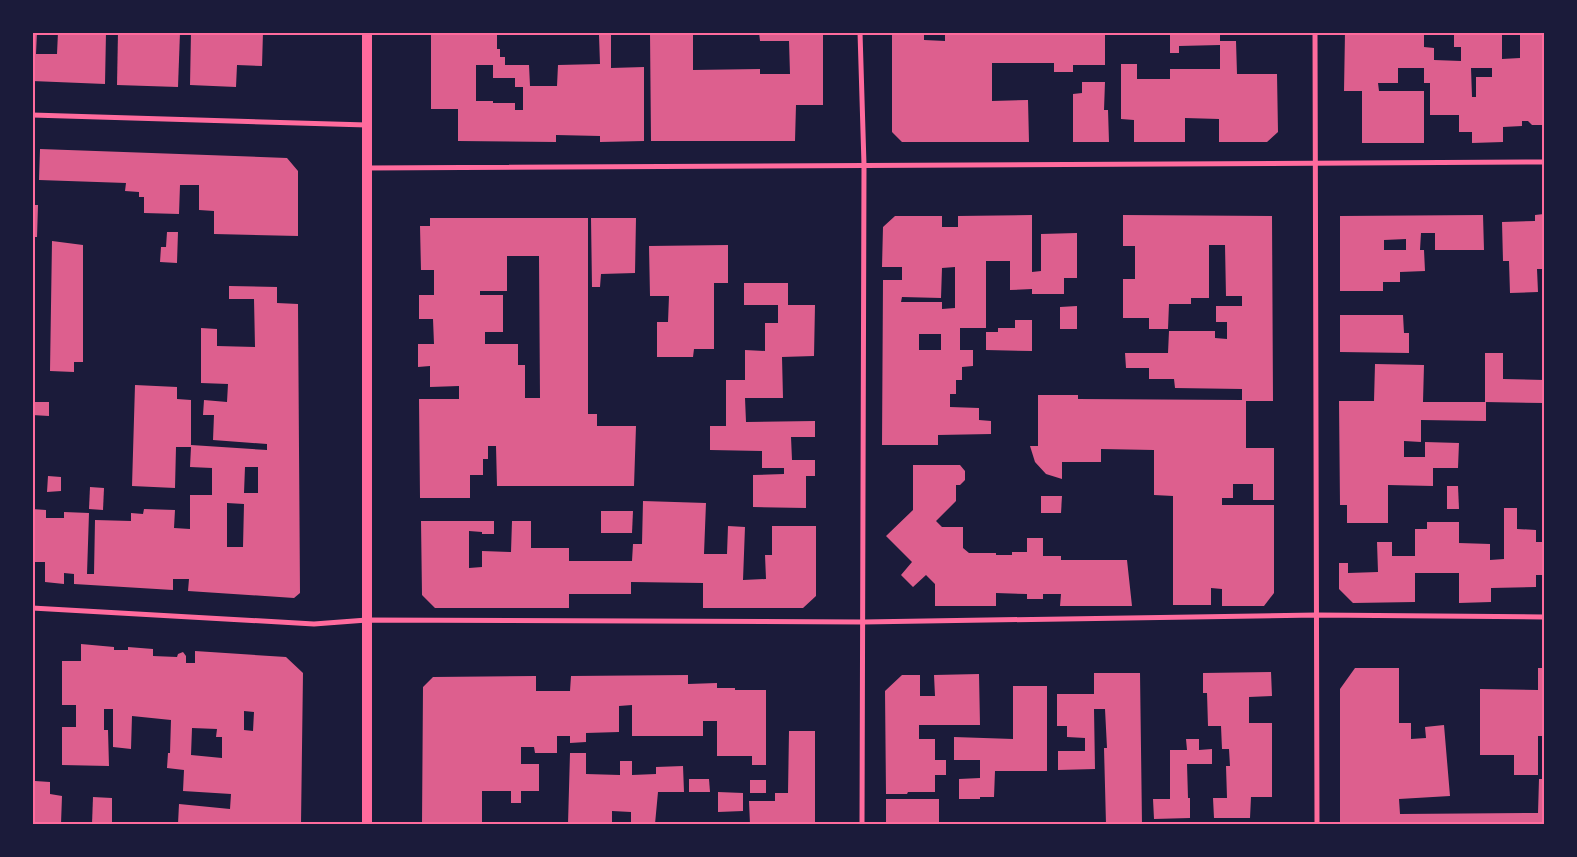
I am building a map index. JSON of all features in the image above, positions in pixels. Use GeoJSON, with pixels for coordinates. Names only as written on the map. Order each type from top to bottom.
{"type":"FeatureCollection","features":[{"type":"Feature","properties":{"kind":"main road"},"geometry":{"type":"LineString","coordinates":[[367,32],[367,824]]}},
{"type":"Feature","properties":{"kind":"street"},"geometry":{"type":"LineString","coordinates":[[860,32],[864,165],[862,824]]}},
{"type":"Feature","properties":{"kind":"street"},"geometry":{"type":"LineString","coordinates":[[1315,32],[1317,824]]}},
{"type":"Feature","properties":{"kind":"street"},"geometry":{"type":"LineString","coordinates":[[32,115],[367,125]]}},
{"type":"Feature","properties":{"kind":"street"},"geometry":{"type":"LineString","coordinates":[[367,168],[1544,162]]}},
{"type":"Feature","properties":{"kind":"street"},"geometry":{"type":"LineString","coordinates":[[32,608],[314,624],[367,620],[863,622],[1317,615],[1544,617]]}},
{"type":"Feature","properties":{"kind":"building"},"geometry":{"type":"Polygon","coordinates":[[[32,32],[37,32],[36,54],[57,54],[58,32],[106,32],[105,84],[32,81],[32,32]]]}},
{"type":"Feature","properties":{"kind":"building"},"geometry":{"type":"Polygon","coordinates":[[[118,32],[180,32],[178,87],[117,85],[118,32]]]}},
{"type":"Feature","properties":{"kind":"building"},"geometry":{"type":"Polygon","coordinates":[[[191,32],[263,32],[262,66],[237,65],[236,87],[190,85],[191,32]]]}},
{"type":"Feature","properties":{"kind":"building"},"geometry":{"type":"Polygon","coordinates":[[[431,32],[497,32],[497,49],[500,49],[500,57],[505,57],[505,65],[529,65],[530,86],[557,86],[558,65],[600,64],[599,35],[611,35],[611,68],[644,67],[644,141],[600,142],[600,136],[556,135],[556,142],[458,141],[458,109],[431,109],[431,32]],[[476,65],[476,101],[515,103],[515,110],[523,110],[523,87],[515,87],[515,78],[493,78],[493,65],[476,65]]]}},
{"type":"Feature","properties":{"kind":"building"},"geometry":{"type":"Polygon","coordinates":[[[650,32],[693,32],[693,70],[760,69],[760,74],[790,74],[789,41],[760,41],[759,32],[823,32],[823,105],[796,105],[795,141],[651,141],[650,32]]]}},
{"type":"Feature","properties":{"kind":"building"},"geometry":{"type":"Polygon","coordinates":[[[892,32],[924,32],[924,40],[945,41],[945,32],[1105,32],[1105,65],[1073,65],[1073,72],[1054,72],[1054,63],[992,63],[992,101],[1028,100],[1029,142],[902,142],[892,132],[892,32]]]}},
{"type":"Feature","properties":{"kind":"building"},"geometry":{"type":"Polygon","coordinates":[[[1170,32],[1220,32],[1220,41],[1236,41],[1237,74],[1277,74],[1278,132],[1267,142],[1219,142],[1219,119],[1185,118],[1185,142],[1134,142],[1134,120],[1121,119],[1121,64],[1137,64],[1137,79],[1170,79],[1170,69],[1220,69],[1220,45],[1179,46],[1179,53],[1170,53],[1170,32]]]}},
{"type":"Feature","properties":{"kind":"building"},"geometry":{"type":"Polygon","coordinates":[[[1345,32],[1424,32],[1424,47],[1434,48],[1434,60],[1461,61],[1461,47],[1454,47],[1454,32],[1502,32],[1502,59],[1520,58],[1520,32],[1544,32],[1544,125],[1532,125],[1528,121],[1522,121],[1522,126],[1503,127],[1503,142],[1472,143],[1472,132],[1459,132],[1459,115],[1430,115],[1430,83],[1424,83],[1424,68],[1398,68],[1398,83],[1378,83],[1379,91],[1424,91],[1424,143],[1362,143],[1362,91],[1344,91],[1345,32]],[[1471,68],[1472,97],[1476,97],[1476,77],[1492,77],[1492,68],[1471,68]]]}},
{"type":"Feature","properties":{"kind":"building"},"geometry":{"type":"Polygon","coordinates":[[[1082,82],[1105,82],[1104,110],[1108,110],[1109,142],[1073,142],[1073,94],[1082,93],[1082,82]]]}},
{"type":"Feature","properties":{"kind":"building"},"geometry":{"type":"Polygon","coordinates":[[[40,149],[287,158],[298,171],[298,236],[214,234],[214,211],[199,210],[199,185],[180,185],[179,214],[144,213],[144,197],[139,197],[139,192],[125,191],[126,183],[39,180],[40,149]]]}},
{"type":"Feature","properties":{"kind":"building"},"geometry":{"type":"Polygon","coordinates":[[[32,205],[38,205],[37,237],[32,237],[32,205]]]}},
{"type":"Feature","properties":{"kind":"building"},"geometry":{"type":"Polygon","coordinates":[[[1544,214],[1544,269],[1537,269],[1538,292],[1510,293],[1509,261],[1503,261],[1502,222],[1535,221],[1535,215],[1544,214]]]}},
{"type":"Feature","properties":{"kind":"building"},"geometry":{"type":"Polygon","coordinates":[[[1032,215],[1032,272],[1041,271],[1041,234],[1077,233],[1077,278],[1064,278],[1064,294],[1032,294],[1032,289],[1010,290],[1010,261],[986,261],[986,328],[960,328],[960,350],[973,350],[973,366],[962,367],[962,380],[956,380],[956,394],[950,394],[950,407],[979,408],[979,420],[991,421],[991,434],[938,435],[938,445],[882,445],[883,280],[902,280],[902,267],[882,267],[883,227],[895,216],[942,216],[942,227],[958,227],[958,216],[1032,215]],[[955,267],[942,268],[941,298],[902,297],[901,302],[942,302],[942,309],[955,308],[955,267]],[[919,334],[919,350],[941,350],[941,334],[919,334]]]}},
{"type":"Feature","properties":{"kind":"building"},"geometry":{"type":"Polygon","coordinates":[[[1123,215],[1272,216],[1273,401],[1246,401],[1246,448],[1274,448],[1274,500],[1253,500],[1253,484],[1233,484],[1233,498],[1222,498],[1222,505],[1274,505],[1274,593],[1264,606],[1222,606],[1222,589],[1211,588],[1211,605],[1173,605],[1173,496],[1154,495],[1154,450],[1101,449],[1101,462],[1062,462],[1062,479],[1046,474],[1035,462],[1030,446],[1038,446],[1038,395],[1078,395],[1078,399],[1242,400],[1242,389],[1175,388],[1174,379],[1149,379],[1149,368],[1126,368],[1125,353],[1168,353],[1169,331],[1215,331],[1215,338],[1227,339],[1227,322],[1216,322],[1216,306],[1242,306],[1242,296],[1226,296],[1225,245],[1209,245],[1209,298],[1191,298],[1191,304],[1169,304],[1168,329],[1149,329],[1149,318],[1123,318],[1123,279],[1135,279],[1135,246],[1123,246],[1123,215]]]}},
{"type":"Feature","properties":{"kind":"building"},"geometry":{"type":"Polygon","coordinates":[[[1483,215],[1484,250],[1435,250],[1435,233],[1421,233],[1420,250],[1424,250],[1425,271],[1400,272],[1400,282],[1383,282],[1383,291],[1340,291],[1340,216],[1483,215]],[[1406,239],[1384,240],[1384,250],[1406,250],[1406,239]]]}},
{"type":"Feature","properties":{"kind":"building"},"geometry":{"type":"Polygon","coordinates":[[[430,218],[588,218],[588,414],[597,414],[597,426],[636,426],[634,486],[497,486],[496,446],[488,446],[488,459],[483,459],[483,475],[470,475],[470,498],[420,498],[419,399],[459,399],[459,386],[430,387],[430,366],[418,367],[418,344],[434,344],[433,319],[419,319],[419,295],[434,295],[434,270],[421,270],[420,226],[430,226],[430,218]],[[507,256],[507,291],[480,291],[480,295],[503,295],[503,332],[485,332],[485,344],[518,344],[518,365],[525,365],[525,398],[540,398],[539,256],[507,256]]]}},
{"type":"Feature","properties":{"kind":"building"},"geometry":{"type":"Polygon","coordinates":[[[591,218],[636,218],[635,273],[601,274],[600,287],[592,287],[591,218]]]}},
{"type":"Feature","properties":{"kind":"building"},"geometry":{"type":"Polygon","coordinates":[[[167,232],[178,232],[177,263],[160,262],[161,247],[166,247],[167,232]]]}},
{"type":"Feature","properties":{"kind":"building"},"geometry":{"type":"Polygon","coordinates":[[[52,241],[83,245],[83,362],[74,362],[74,372],[50,371],[52,241]]]}},
{"type":"Feature","properties":{"kind":"building"},"geometry":{"type":"Polygon","coordinates":[[[728,245],[728,283],[714,283],[714,349],[694,349],[693,357],[657,357],[657,322],[668,322],[669,296],[650,296],[649,246],[728,245]]]}},
{"type":"Feature","properties":{"kind":"building"},"geometry":{"type":"Polygon","coordinates":[[[744,283],[788,283],[788,305],[815,305],[814,356],[782,357],[783,398],[745,398],[746,422],[815,421],[815,437],[791,437],[792,460],[815,460],[815,476],[806,476],[806,508],[753,507],[753,475],[784,474],[784,468],[762,468],[762,451],[710,450],[710,426],[726,426],[726,380],[745,380],[745,350],[765,351],[765,323],[778,323],[778,305],[744,305],[744,283]]]}},
{"type":"Feature","properties":{"kind":"building"},"geometry":{"type":"Polygon","coordinates":[[[229,286],[277,287],[277,303],[298,304],[300,593],[294,598],[188,591],[189,579],[173,579],[173,590],[74,584],[74,574],[64,573],[64,584],[45,582],[45,562],[32,562],[32,509],[46,510],[46,518],[64,518],[64,512],[89,513],[87,574],[94,574],[95,520],[131,521],[131,513],[143,514],[144,509],[175,510],[174,528],[190,529],[190,495],[212,495],[212,468],[190,467],[191,447],[176,447],[175,488],[132,486],[135,385],[177,387],[177,399],[191,400],[191,445],[267,450],[267,444],[213,440],[214,415],[203,415],[204,400],[227,402],[228,384],[201,383],[201,328],[217,329],[217,346],[255,347],[254,299],[229,299],[229,286]],[[245,467],[244,493],[258,493],[258,467],[245,467]],[[227,503],[227,547],[243,547],[244,504],[227,503]]]}},
{"type":"Feature","properties":{"kind":"building"},"geometry":{"type":"Polygon","coordinates":[[[1077,306],[1077,329],[1060,329],[1060,307],[1077,306]]]}},
{"type":"Feature","properties":{"kind":"building"},"geometry":{"type":"Polygon","coordinates":[[[1340,315],[1403,315],[1404,333],[1409,333],[1409,353],[1340,352],[1340,315]]]}},
{"type":"Feature","properties":{"kind":"building"},"geometry":{"type":"Polygon","coordinates":[[[1015,320],[1032,320],[1032,351],[986,350],[986,332],[998,332],[998,328],[1015,328],[1015,320]]]}},
{"type":"Feature","properties":{"kind":"building"},"geometry":{"type":"Polygon","coordinates":[[[1485,353],[1503,353],[1503,379],[1544,380],[1544,403],[1485,402],[1485,353]]]}},
{"type":"Feature","properties":{"kind":"building"},"geometry":{"type":"Polygon","coordinates":[[[1375,364],[1424,365],[1423,402],[1486,402],[1486,421],[1421,420],[1421,442],[1404,441],[1404,457],[1425,457],[1425,442],[1459,443],[1458,468],[1433,468],[1433,486],[1388,485],[1388,523],[1347,523],[1347,505],[1340,505],[1339,401],[1374,401],[1375,364]]]}},
{"type":"Feature","properties":{"kind":"building"},"geometry":{"type":"Polygon","coordinates":[[[32,402],[49,402],[49,416],[32,415],[32,402]]]}},
{"type":"Feature","properties":{"kind":"building"},"geometry":{"type":"Polygon","coordinates":[[[913,465],[960,465],[965,471],[965,480],[960,485],[956,485],[956,501],[936,521],[942,527],[963,527],[963,548],[969,553],[1012,555],[1012,552],[1027,552],[1027,538],[1043,538],[1043,556],[1061,556],[1061,560],[1127,560],[1132,606],[1060,606],[1061,594],[1043,594],[1043,599],[1027,599],[1027,594],[996,593],[996,606],[935,606],[935,584],[926,575],[913,587],[901,575],[912,562],[886,536],[913,510],[913,465]]]}},
{"type":"Feature","properties":{"kind":"building"},"geometry":{"type":"Polygon","coordinates":[[[48,476],[61,477],[61,491],[47,492],[48,476]]]}},
{"type":"Feature","properties":{"kind":"building"},"geometry":{"type":"Polygon","coordinates":[[[1447,486],[1458,486],[1459,509],[1447,509],[1447,486]]]}},
{"type":"Feature","properties":{"kind":"building"},"geometry":{"type":"Polygon","coordinates":[[[90,487],[104,488],[103,510],[89,509],[90,487]]]}},
{"type":"Feature","properties":{"kind":"building"},"geometry":{"type":"Polygon","coordinates":[[[1041,496],[1062,496],[1061,513],[1041,513],[1041,496]]]}},
{"type":"Feature","properties":{"kind":"building"},"geometry":{"type":"Polygon","coordinates":[[[643,501],[706,503],[704,554],[727,554],[728,526],[745,527],[743,580],[766,579],[765,555],[772,555],[772,526],[816,526],[816,596],[803,608],[703,608],[703,583],[631,582],[631,594],[569,594],[569,608],[435,608],[422,595],[421,521],[494,521],[494,534],[469,531],[469,568],[482,567],[482,551],[511,552],[512,521],[531,521],[531,548],[569,548],[569,561],[632,561],[633,544],[642,544],[643,501]]]}},
{"type":"Feature","properties":{"kind":"building"},"geometry":{"type":"Polygon","coordinates":[[[1504,508],[1517,508],[1517,529],[1536,530],[1536,542],[1544,542],[1544,575],[1536,575],[1536,587],[1491,588],[1491,602],[1459,603],[1459,573],[1415,573],[1415,602],[1353,603],[1339,589],[1339,563],[1348,563],[1348,573],[1378,572],[1377,542],[1392,542],[1392,556],[1415,556],[1415,529],[1427,529],[1427,522],[1459,522],[1459,543],[1490,544],[1490,560],[1504,559],[1504,508]]]}},
{"type":"Feature","properties":{"kind":"building"},"geometry":{"type":"Polygon","coordinates":[[[601,511],[633,511],[632,533],[601,533],[601,511]]]}},
{"type":"Feature","properties":{"kind":"building"},"geometry":{"type":"Polygon","coordinates":[[[81,644],[114,647],[114,650],[128,650],[128,647],[153,649],[153,656],[177,657],[178,654],[183,652],[186,656],[186,663],[195,663],[195,651],[286,657],[303,673],[301,824],[178,824],[179,804],[230,809],[231,794],[183,791],[184,770],[167,768],[168,753],[170,753],[171,720],[132,716],[131,749],[113,747],[113,709],[104,709],[104,730],[108,730],[109,766],[62,765],[62,727],[76,727],[76,705],[62,705],[62,661],[81,661],[81,644]],[[244,711],[244,730],[253,731],[254,712],[244,711]],[[192,728],[191,755],[222,758],[222,737],[216,737],[217,729],[192,728]]]}},
{"type":"Feature","properties":{"kind":"building"},"geometry":{"type":"Polygon","coordinates":[[[1355,668],[1399,668],[1399,723],[1411,723],[1411,739],[1426,738],[1425,727],[1444,725],[1450,796],[1399,799],[1400,814],[1538,813],[1539,779],[1544,779],[1544,824],[1340,824],[1340,689],[1355,668]]]}},
{"type":"Feature","properties":{"kind":"building"},"geometry":{"type":"Polygon","coordinates":[[[1538,668],[1544,668],[1544,736],[1538,736],[1538,775],[1514,775],[1514,755],[1480,755],[1480,689],[1538,690],[1538,668]]]}},
{"type":"Feature","properties":{"kind":"building"},"geometry":{"type":"Polygon","coordinates":[[[1271,672],[1272,696],[1249,697],[1249,723],[1272,723],[1272,797],[1251,797],[1250,818],[1214,818],[1213,798],[1227,798],[1226,766],[1230,766],[1229,749],[1222,749],[1221,726],[1208,726],[1207,693],[1203,693],[1203,673],[1271,672]]]}},
{"type":"Feature","properties":{"kind":"building"},"geometry":{"type":"Polygon","coordinates":[[[1094,673],[1140,673],[1142,824],[1106,824],[1104,748],[1107,748],[1105,709],[1094,709],[1095,769],[1058,770],[1058,751],[1085,751],[1085,738],[1067,737],[1067,726],[1057,726],[1057,694],[1094,694],[1094,673]]]}},
{"type":"Feature","properties":{"kind":"building"},"geometry":{"type":"Polygon","coordinates":[[[979,674],[980,725],[919,725],[919,739],[935,739],[935,760],[946,760],[946,775],[935,775],[935,792],[886,794],[885,691],[902,675],[920,675],[920,696],[935,696],[934,675],[979,674]]]}},
{"type":"Feature","properties":{"kind":"building"},"geometry":{"type":"Polygon","coordinates":[[[688,675],[688,684],[717,683],[717,688],[766,690],[766,765],[752,765],[752,756],[717,756],[717,721],[703,721],[703,736],[632,736],[632,705],[619,706],[619,732],[586,733],[586,742],[570,743],[570,736],[557,736],[557,753],[535,753],[534,747],[521,747],[521,764],[539,764],[539,791],[521,791],[521,803],[511,803],[511,791],[482,791],[482,824],[422,824],[423,687],[433,677],[536,676],[536,691],[570,691],[571,676],[688,675]]]}},
{"type":"Feature","properties":{"kind":"building"},"geometry":{"type":"Polygon","coordinates":[[[1013,686],[1047,686],[1047,771],[995,771],[994,797],[959,799],[959,779],[980,778],[980,760],[954,760],[954,737],[1013,739],[1013,686]]]}},
{"type":"Feature","properties":{"kind":"building"},"geometry":{"type":"Polygon","coordinates":[[[789,731],[815,731],[815,824],[750,824],[749,801],[775,801],[775,793],[788,793],[789,731]]]}},
{"type":"Feature","properties":{"kind":"building"},"geometry":{"type":"Polygon","coordinates":[[[1186,739],[1199,739],[1199,750],[1212,749],[1212,764],[1187,764],[1190,818],[1154,819],[1153,799],[1170,799],[1170,750],[1187,750],[1186,739]]]}},
{"type":"Feature","properties":{"kind":"building"},"geometry":{"type":"Polygon","coordinates":[[[570,753],[586,753],[586,774],[620,775],[620,761],[632,761],[632,775],[656,774],[656,767],[683,766],[684,792],[658,792],[655,824],[631,824],[631,812],[612,811],[612,824],[568,824],[570,753]]]}},
{"type":"Feature","properties":{"kind":"building"},"geometry":{"type":"Polygon","coordinates":[[[689,779],[709,779],[710,792],[689,792],[689,779]]]}},
{"type":"Feature","properties":{"kind":"building"},"geometry":{"type":"Polygon","coordinates":[[[750,780],[766,780],[766,793],[750,793],[750,780]]]}},
{"type":"Feature","properties":{"kind":"building"},"geometry":{"type":"Polygon","coordinates":[[[35,781],[50,782],[50,794],[62,796],[61,824],[32,824],[32,800],[34,800],[35,781]]]}},
{"type":"Feature","properties":{"kind":"building"},"geometry":{"type":"Polygon","coordinates":[[[718,792],[743,793],[743,811],[718,812],[718,792]]]}},
{"type":"Feature","properties":{"kind":"building"},"geometry":{"type":"Polygon","coordinates":[[[93,797],[112,798],[112,824],[92,824],[93,797]]]}},
{"type":"Feature","properties":{"kind":"building"},"geometry":{"type":"Polygon","coordinates":[[[886,799],[939,799],[939,824],[886,824],[886,799]]]}}]}
